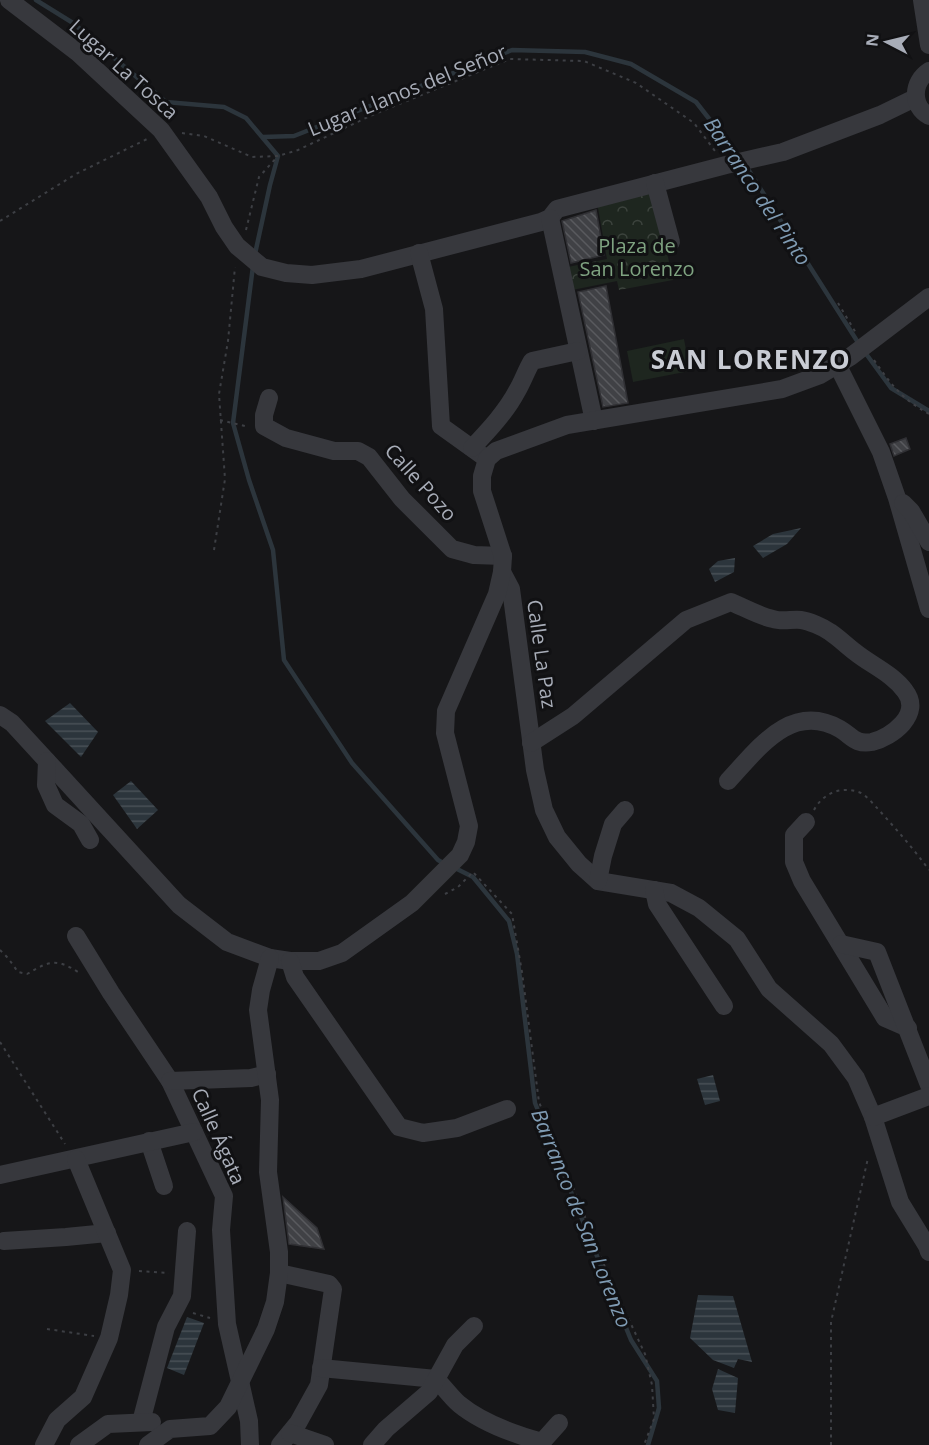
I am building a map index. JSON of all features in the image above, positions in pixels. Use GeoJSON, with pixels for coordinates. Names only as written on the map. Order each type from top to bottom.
{"type":"FeatureCollection","features":[{"type":"Feature","properties":{"kind":"street","name":"Lugar La Tosca"},"geometry":{"type":"LineString","coordinates":[[9,0],[77,52],[161,130],[209,197],[224,227],[237,246],[262,267],[286,273],[312,274],[362,269],[419,254]]}},
{"type":"Feature","properties":{"kind":"street"},"geometry":{"type":"LineString","coordinates":[[921,0],[929,45]]}},
{"type":"Feature","properties":{"kind":"street"},"geometry":{"type":"LineString","coordinates":[[929,71],[918,82],[915,98],[919,107],[929,116]]}},
{"type":"Feature","properties":{"kind":"street"},"geometry":{"type":"LineString","coordinates":[[915,98],[880,115],[783,152],[557,209],[550,218],[541,222],[419,254],[434,309],[441,426],[486,459],[496,451],[567,425],[782,389],[820,375],[929,297]]}},
{"type":"Feature","properties":{"kind":"street"},"geometry":{"type":"LineString","coordinates":[[655,183],[671,242]]}},
{"type":"Feature","properties":{"kind":"street"},"geometry":{"type":"LineString","coordinates":[[550,218],[594,421]]}},
{"type":"Feature","properties":{"kind":"street"},"geometry":{"type":"LineString","coordinates":[[472,448],[517,392],[532,361],[578,351]]}},
{"type":"Feature","properties":{"kind":"street"},"geometry":{"type":"LineString","coordinates":[[837,364],[881,452],[897,498],[929,609]]}},
{"type":"Feature","properties":{"kind":"street"},"geometry":{"type":"LineString","coordinates":[[264,426],[264,415],[269,398]]}},
{"type":"Feature","properties":{"kind":"street","name":"Calle Pozo"},"geometry":{"type":"LineString","coordinates":[[264,426],[286,438],[334,451],[358,451],[369,457],[402,499],[452,549],[502,564]]}},
{"type":"Feature","properties":{"kind":"street","name":"Calle La Paz"},"geometry":{"type":"LineString","coordinates":[[486,459],[482,476],[482,491],[511,589],[535,770],[544,810],[556,837],[579,864],[598,880]]}},
{"type":"Feature","properties":{"kind":"street"},"geometry":{"type":"LineString","coordinates":[[897,498],[911,512],[929,542]]}},
{"type":"Feature","properties":{"kind":"street"},"geometry":{"type":"LineString","coordinates":[[0,715],[12,723],[47,760],[179,905],[227,942],[270,958],[319,961],[342,953],[412,903],[460,855],[466,842],[469,826],[445,733],[446,711],[497,594],[502,564]]}},
{"type":"Feature","properties":{"kind":"street"},"geometry":{"type":"LineString","coordinates":[[531,743],[573,716],[686,620],[731,602],[775,620],[804,620],[830,632],[856,654],[884,671],[907,692],[910,707],[905,723],[882,740],[867,743],[854,740],[842,730],[824,721],[803,721],[783,727],[774,734],[728,780]]}},
{"type":"Feature","properties":{"kind":"street"},"geometry":{"type":"LineString","coordinates":[[47,760],[46,785],[55,805],[81,824],[90,840]]}},
{"type":"Feature","properties":{"kind":"street"},"geometry":{"type":"LineString","coordinates":[[625,810],[613,824],[598,880],[671,893],[699,908],[737,939],[769,989],[831,1044],[856,1078],[873,1117],[900,1202],[929,1252]]}},
{"type":"Feature","properties":{"kind":"street"},"geometry":{"type":"LineString","coordinates":[[806,822],[794,835],[794,862],[802,880],[885,1018],[908,1028]]}},
{"type":"Feature","properties":{"kind":"street"},"geometry":{"type":"LineString","coordinates":[[654,890],[657,904],[724,1006]]}},
{"type":"Feature","properties":{"kind":"street","name":"Calle Ágata"},"geometry":{"type":"LineString","coordinates":[[76,936],[170,1081],[224,1196],[221,1230],[227,1323],[249,1421],[250,1445]]}},
{"type":"Feature","properties":{"kind":"street"},"geometry":{"type":"LineString","coordinates":[[841,944],[876,952],[929,1085]]}},
{"type":"Feature","properties":{"kind":"street"},"geometry":{"type":"LineString","coordinates":[[79,1445],[108,1424],[150,1421],[170,1429],[210,1426],[228,1407],[266,1329],[275,1302],[279,1273],[279,1252],[268,1172],[270,1100],[258,1010],[270,958]]}},
{"type":"Feature","properties":{"kind":"street"},"geometry":{"type":"LineString","coordinates":[[290,961],[295,977],[399,1127],[423,1133],[457,1128],[507,1109]]}},
{"type":"Feature","properties":{"kind":"street"},"geometry":{"type":"LineString","coordinates":[[170,1081],[251,1078],[267,1074]]}},
{"type":"Feature","properties":{"kind":"street"},"geometry":{"type":"LineString","coordinates":[[873,1117],[929,1096]]}},
{"type":"Feature","properties":{"kind":"street"},"geometry":{"type":"LineString","coordinates":[[0,1175],[194,1132]]}},
{"type":"Feature","properties":{"kind":"street"},"geometry":{"type":"LineString","coordinates":[[149,1141],[164,1186]]}},
{"type":"Feature","properties":{"kind":"street"},"geometry":{"type":"LineString","coordinates":[[44,1445],[57,1420],[83,1397],[109,1338],[120,1295],[122,1270],[76,1159]]}},
{"type":"Feature","properties":{"kind":"street"},"geometry":{"type":"LineString","coordinates":[[141,1422],[166,1327],[182,1296],[187,1231]]}},
{"type":"Feature","properties":{"kind":"street"},"geometry":{"type":"LineString","coordinates":[[4,1241],[66,1238],[107,1233]]}},
{"type":"Feature","properties":{"kind":"street"},"geometry":{"type":"LineString","coordinates":[[279,1273],[329,1284],[333,1289],[319,1385],[310,1404],[285,1439],[325,1445]]}},
{"type":"Feature","properties":{"kind":"street"},"geometry":{"type":"LineString","coordinates":[[372,1445],[386,1429],[429,1392],[455,1345],[474,1326]]}},
{"type":"Feature","properties":{"kind":"street"},"geometry":{"type":"LineString","coordinates":[[321,1368],[436,1379],[459,1404],[492,1424],[542,1442],[559,1423]]}},
{"type":"Feature","properties":{"kind":"street"},"geometry":{"type":"LineString","coordinates":[[148,1445],[170,1429]]}},
{"type":"Feature","properties":{"kind":"path","name":"Lugar Llanos del Señor"},"geometry":{"type":"LineString","coordinates":[[278,156],[298,150],[370,116],[510,59],[584,61],[636,83],[694,123],[726,165]]}},
{"type":"Feature","properties":{"kind":"path"},"geometry":{"type":"LineString","coordinates":[[0,221],[76,174],[140,144],[161,130],[204,136],[252,158],[278,156]]}},
{"type":"Feature","properties":{"kind":"path"},"geometry":{"type":"LineString","coordinates":[[214,550],[225,479],[219,420],[219,394],[228,341],[237,246],[246,231],[259,177],[278,156]]}},
{"type":"Feature","properties":{"kind":"path"},"geometry":{"type":"LineString","coordinates":[[838,303],[861,340]]}},
{"type":"Feature","properties":{"kind":"path"},"geometry":{"type":"LineString","coordinates":[[873,358],[892,386],[908,402],[929,414]]}},
{"type":"Feature","properties":{"kind":"path"},"geometry":{"type":"LineString","coordinates":[[219,420],[248,427],[264,426]]}},
{"type":"Feature","properties":{"kind":"path"},"geometry":{"type":"LineString","coordinates":[[806,822],[819,801],[831,792],[849,789],[863,794],[904,837],[929,870]]}},
{"type":"Feature","properties":{"kind":"path"},"geometry":{"type":"LineString","coordinates":[[473,872],[512,914],[539,1102],[609,1277],[645,1354],[652,1385],[654,1419],[644,1445]]}},
{"type":"Feature","properties":{"kind":"path"},"geometry":{"type":"LineString","coordinates":[[0,950],[18,972],[27,974],[46,962],[63,963],[82,975]]}},
{"type":"Feature","properties":{"kind":"path"},"geometry":{"type":"LineString","coordinates":[[0,1042],[76,1159]]}},
{"type":"Feature","properties":{"kind":"path"},"geometry":{"type":"LineString","coordinates":[[831,1445],[831,1322],[869,1152],[881,1144]]}},
{"type":"Feature","properties":{"kind":"path"},"geometry":{"type":"LineString","coordinates":[[122,1270],[184,1274]]}},
{"type":"Feature","properties":{"kind":"path"},"geometry":{"type":"LineString","coordinates":[[176,1308],[227,1323]]}},
{"type":"Feature","properties":{"kind":"path"},"geometry":{"type":"LineString","coordinates":[[48,1329],[109,1338]]}},
{"type":"Feature","properties":{"kind":"green space","name":"Plaza de San Lorenzo"},"geometry":{"type":"Polygon","coordinates":[[[653,190],[673,280],[619,290],[617,281],[572,290],[568,267],[607,259],[597,202],[653,190]]]}},
{"type":"Feature","properties":{"kind":"green space"},"geometry":{"type":"Polygon","coordinates":[[[684,339],[690,371],[633,382],[627,351],[684,339]]]}},
{"type":"Feature","properties":{"kind":"shaded area"},"geometry":{"type":"Polygon","coordinates":[[[801,528],[787,544],[763,558],[753,546],[773,534],[801,528]]]}},
{"type":"Feature","properties":{"kind":"shaded area"},"geometry":{"type":"Polygon","coordinates":[[[735,558],[734,572],[715,582],[709,569],[718,561],[735,558]]]}},
{"type":"Feature","properties":{"kind":"shaded area"},"geometry":{"type":"Polygon","coordinates":[[[70,703],[98,732],[81,757],[45,721],[70,703]]]}},
{"type":"Feature","properties":{"kind":"shaded area"},"geometry":{"type":"Polygon","coordinates":[[[131,781],[158,810],[137,829],[113,795],[131,781]]]}},
{"type":"Feature","properties":{"kind":"shaded area"},"geometry":{"type":"Polygon","coordinates":[[[713,1075],[720,1101],[705,1105],[697,1079],[713,1075]]]}},
{"type":"Feature","properties":{"kind":"shaded area"},"geometry":{"type":"Polygon","coordinates":[[[698,1295],[733,1296],[752,1362],[738,1359],[734,1368],[713,1360],[690,1338],[698,1295]]]}},
{"type":"Feature","properties":{"kind":"shaded area"},"geometry":{"type":"Polygon","coordinates":[[[187,1317],[204,1323],[184,1375],[167,1368],[187,1317]]]}},
{"type":"Feature","properties":{"kind":"shaded area"},"geometry":{"type":"Polygon","coordinates":[[[718,1369],[738,1378],[735,1413],[718,1410],[712,1389],[718,1369]]]}},
{"type":"Feature","properties":{"kind":"building"},"geometry":{"type":"Polygon","coordinates":[[[596,210],[604,255],[571,263],[562,221],[596,210]]]}},
{"type":"Feature","properties":{"kind":"building"},"geometry":{"type":"Polygon","coordinates":[[[606,286],[628,403],[603,407],[578,292],[606,286]]]}},
{"type":"Feature","properties":{"kind":"building"},"geometry":{"type":"Polygon","coordinates":[[[906,438],[910,449],[894,456],[890,444],[906,438]]]}},
{"type":"Feature","properties":{"kind":"building"},"geometry":{"type":"Polygon","coordinates":[[[283,1197],[317,1228],[324,1249],[289,1244],[283,1197]]]}},
{"type":"Feature","properties":{"kind":"waterway","name":"Barranco de San Lorenzo"},"geometry":{"type":"LineString","coordinates":[[36,0],[73,23],[166,102],[224,107],[246,118],[278,156],[255,254]]}},
{"type":"Feature","properties":{"kind":"waterway","name":"Barranco del Pinto"},"geometry":{"type":"LineString","coordinates":[[263,137],[294,136],[512,50],[585,52],[631,64],[696,102],[739,157]]}},
{"type":"Feature","properties":{"kind":"waterway","name":"Barranco del Pinto"},"geometry":{"type":"LineString","coordinates":[[746,166],[859,344]]}},
{"type":"Feature","properties":{"kind":"waterway","name":"Barranco de San Lorenzo"},"geometry":{"type":"LineString","coordinates":[[253,266],[233,423],[249,480],[273,550],[284,660],[352,763],[438,860],[445,864]]}},
{"type":"Feature","properties":{"kind":"waterway","name":"Barranco del Pinto"},"geometry":{"type":"LineString","coordinates":[[864,351],[891,388],[929,411]]}},
{"type":"Feature","properties":{"kind":"waterway","name":"Barranco de San Lorenzo"},"geometry":{"type":"LineString","coordinates":[[453,867],[473,877],[509,921],[517,954],[535,1103],[631,1340],[657,1381],[659,1408],[648,1445]]}},
{"type":"Feature","properties":{"kind":"district","name":"SAN LORENZO"},"geometry":{"type":"Point","coordinates":[751,359]}}]}
